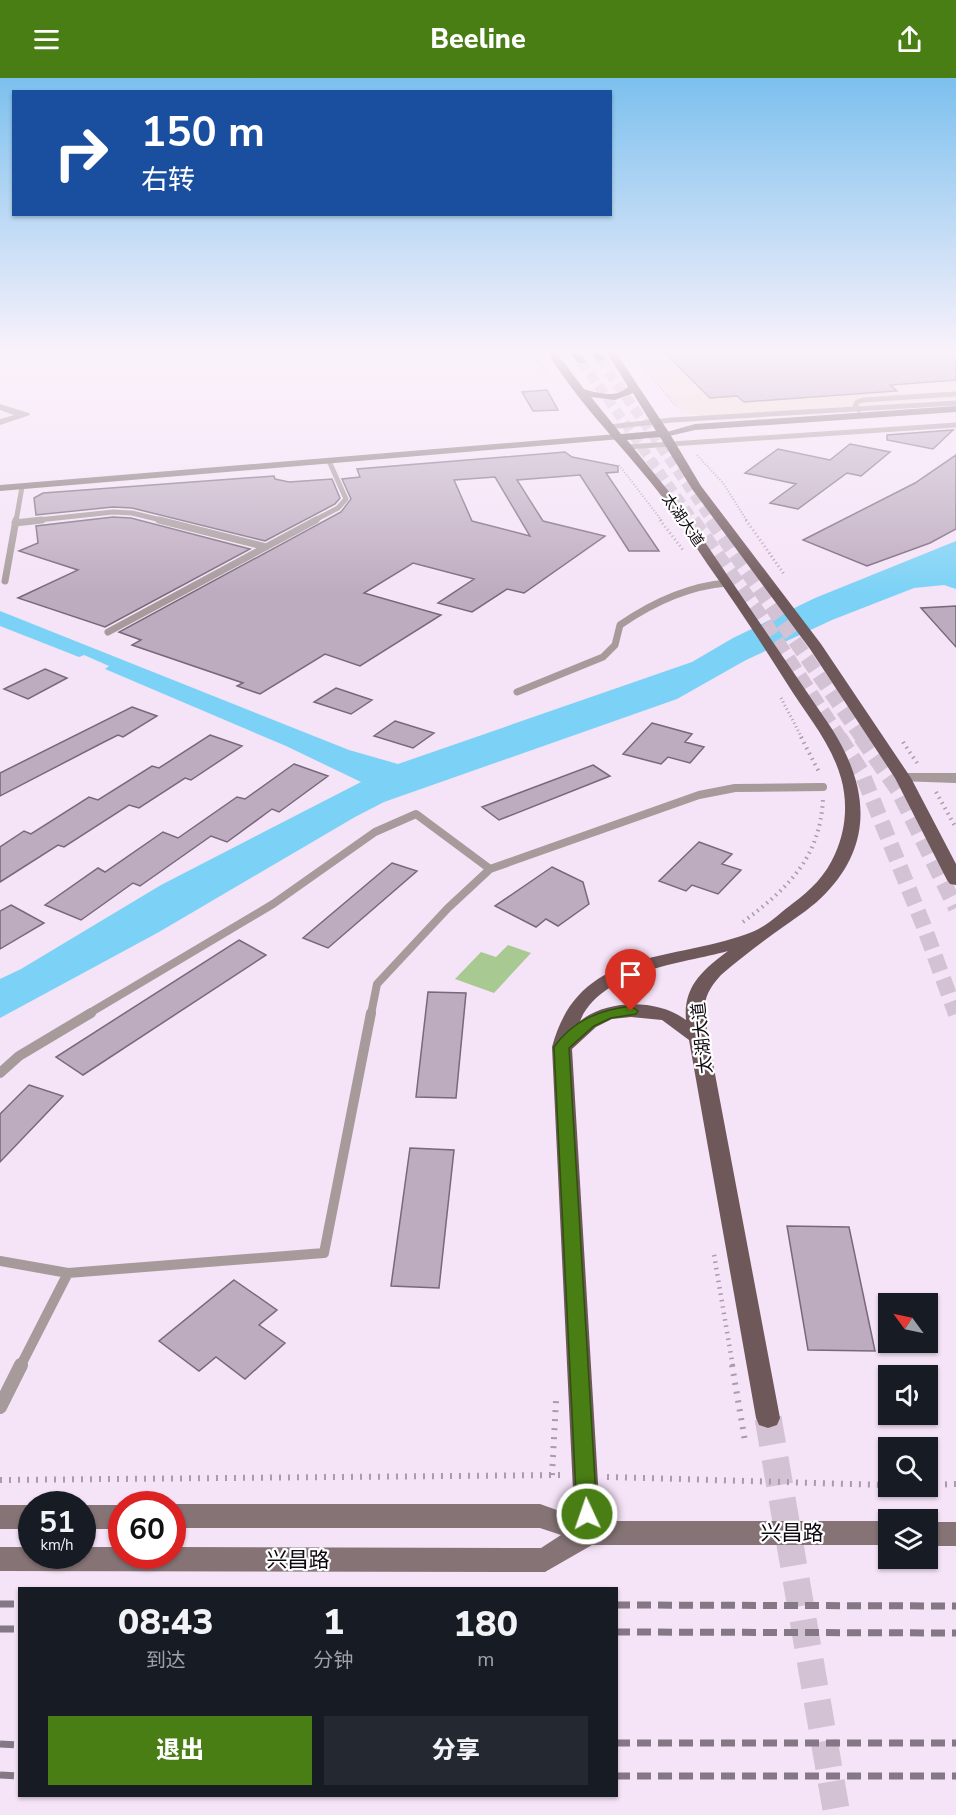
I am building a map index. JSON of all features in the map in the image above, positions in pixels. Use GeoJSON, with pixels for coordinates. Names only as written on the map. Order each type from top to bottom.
{"type":"FeatureCollection","features":[{"type":"Feature","properties":{"kind":"main road"},"geometry":{"type":"LineString","coordinates":[[0,488],[329,461],[612,432]]}},
{"type":"Feature","properties":{"kind":"main road","name":"太湖大道"},"geometry":{"type":"LineString","coordinates":[[613,432],[673,487],[727,583],[783,665],[836,749],[849,778],[853,808],[850,835],[840,863],[820,890],[796,911],[765,932],[707,978],[696,996],[698,1037],[768,1418]]}},
{"type":"Feature","properties":{"kind":"main road"},"geometry":{"type":"LineString","coordinates":[[613,432],[668,439],[769,432]]}},
{"type":"Feature","properties":{"kind":"main road","name":"太湖大道"},"geometry":{"type":"LineString","coordinates":[[664,432],[696,487],[775,595],[816,646],[903,777]]}},
{"type":"Feature","properties":{"kind":"main road"},"geometry":{"type":"LineString","coordinates":[[668,439],[684,432]]}},
{"type":"Feature","properties":{"kind":"main road"},"geometry":{"type":"LineString","coordinates":[[673,487],[696,487]]}},
{"type":"Feature","properties":{"kind":"main road"},"geometry":{"type":"LineString","coordinates":[[903,777],[956,880]]}},
{"type":"Feature","properties":{"kind":"main road"},"geometry":{"type":"LineString","coordinates":[[588,1533],[562,1047],[568,1025],[582,1000],[608,980],[765,932]]}},
{"type":"Feature","properties":{"kind":"main road"},"geometry":{"type":"LineString","coordinates":[[562,1047],[589,1023],[608,1013],[631,1011],[667,1015],[698,1037]]}},
{"type":"Feature","properties":{"kind":"main road","name":"兴昌路"},"geometry":{"type":"LineString","coordinates":[[186,1516],[540,1516],[588,1533],[878,1533]]}},
{"type":"Feature","properties":{"kind":"main road"},"geometry":{"type":"LineString","coordinates":[[0,1517],[18,1517]]}},
{"type":"Feature","properties":{"kind":"main road","name":"兴昌路"},"geometry":{"type":"LineString","coordinates":[[0,1559],[545,1560],[588,1533]]}},
{"type":"Feature","properties":{"kind":"main road"},"geometry":{"type":"LineString","coordinates":[[938,1533],[956,1534]]}},
{"type":"Feature","properties":{"kind":"street"},"geometry":{"type":"LineString","coordinates":[[903,777],[956,778]]}},
{"type":"Feature","properties":{"kind":"lane"},"geometry":{"type":"LineString","coordinates":[[627,447],[668,439],[684,444],[855,432]]}},
{"type":"Feature","properties":{"kind":"lane"},"geometry":{"type":"LineString","coordinates":[[108,632],[338,508],[346,499],[329,461]]}},
{"type":"Feature","properties":{"kind":"lane"},"geometry":{"type":"LineString","coordinates":[[5,581],[22,487]]}},
{"type":"Feature","properties":{"kind":"lane"},"geometry":{"type":"LineString","coordinates":[[15,523],[113,512],[132,513],[266,547]]}},
{"type":"Feature","properties":{"kind":"lane"},"geometry":{"type":"LineString","coordinates":[[517,692],[603,657],[615,645],[620,625],[637,613],[687,590],[704,585],[727,583]]}},
{"type":"Feature","properties":{"kind":"lane"},"geometry":{"type":"LineString","coordinates":[[0,1261],[68,1273],[324,1253],[377,984],[448,908],[490,869],[699,795],[735,788],[823,787]]}},
{"type":"Feature","properties":{"kind":"lane"},"geometry":{"type":"LineString","coordinates":[[0,1072],[19,1056],[273,904],[375,832],[416,814],[490,869]]}},
{"type":"Feature","properties":{"kind":"lane"},"geometry":{"type":"LineString","coordinates":[[0,1407],[68,1273]]}},
{"type":"Feature","properties":{"kind":"path"},"geometry":{"type":"LineString","coordinates":[[613,432],[609,451],[686,553]]}},
{"type":"Feature","properties":{"kind":"path"},"geometry":{"type":"LineString","coordinates":[[684,444],[723,483],[752,530],[787,577]]}},
{"type":"Feature","properties":{"kind":"path"},"geometry":{"type":"LineString","coordinates":[[742,923],[771,902],[796,876],[814,849],[824,808],[822,778],[778,693]]}},
{"type":"Feature","properties":{"kind":"path"},"geometry":{"type":"LineString","coordinates":[[552,1475],[556,1397]]}},
{"type":"Feature","properties":{"kind":"path"},"geometry":{"type":"LineString","coordinates":[[608,1466],[609,1478]]}},
{"type":"Feature","properties":{"kind":"path"},"geometry":{"type":"LineString","coordinates":[[0,1480],[552,1475],[878,1485]]}},
{"type":"Feature","properties":{"kind":"path"},"geometry":{"type":"LineString","coordinates":[[938,1485],[956,1484]]}},
{"type":"Feature","properties":{"kind":"green space"},"geometry":{"type":"Polygon","coordinates":[[[508,945],[531,953],[494,993],[455,979],[481,952],[496,957],[508,945]]]}},
{"type":"Feature","properties":{"kind":"water"},"geometry":{"type":"Polygon","coordinates":[[[956,541],[956,589],[944,585],[914,588],[832,620],[746,660],[677,699],[384,802],[159,932],[0,1018],[0,979],[21,969],[161,885],[361,782],[286,746],[105,669],[109,666],[84,655],[79,657],[0,626],[0,611],[349,750],[398,764],[692,662],[733,638],[815,598],[956,541]]]}},
{"type":"Feature","properties":{"kind":"building"},"geometry":{"type":"Polygon","coordinates":[[[951,432],[933,449],[887,440],[887,435],[951,432]]]}},
{"type":"Feature","properties":{"kind":"building"},"geometry":{"type":"Polygon","coordinates":[[[850,444],[890,452],[861,476],[847,473],[798,509],[770,503],[796,484],[745,473],[778,449],[830,460],[850,444]]]}},
{"type":"Feature","properties":{"kind":"building"},"geometry":{"type":"Polygon","coordinates":[[[565,452],[572,457],[618,466],[618,472],[606,473],[659,551],[629,551],[580,475],[517,480],[543,521],[605,536],[524,593],[507,589],[472,612],[438,603],[474,579],[413,563],[364,593],[441,615],[360,666],[325,654],[260,694],[237,686],[243,683],[132,645],[141,640],[119,632],[341,512],[351,499],[342,479],[360,477],[357,469],[565,452]],[[495,477],[454,480],[472,521],[530,536],[495,477]]]}},
{"type":"Feature","properties":{"kind":"building"},"geometry":{"type":"Polygon","coordinates":[[[956,455],[956,529],[930,543],[867,566],[803,540],[915,483],[956,455]]]}},
{"type":"Feature","properties":{"kind":"building"},"geometry":{"type":"Polygon","coordinates":[[[274,476],[275,479],[289,482],[332,479],[340,498],[335,504],[265,541],[132,508],[113,507],[36,515],[34,498],[43,493],[274,476]]]}},
{"type":"Feature","properties":{"kind":"building"},"geometry":{"type":"Polygon","coordinates":[[[113,517],[131,518],[250,549],[105,627],[18,598],[78,570],[19,551],[38,543],[36,526],[113,517]]]}},
{"type":"Feature","properties":{"kind":"building"},"geometry":{"type":"Polygon","coordinates":[[[956,606],[956,647],[921,608],[956,606]]]}},
{"type":"Feature","properties":{"kind":"building"},"geometry":{"type":"Polygon","coordinates":[[[45,669],[67,678],[28,699],[4,689],[45,669]]]}},
{"type":"Feature","properties":{"kind":"building"},"geometry":{"type":"Polygon","coordinates":[[[336,688],[372,700],[351,714],[314,702],[336,688]]]}},
{"type":"Feature","properties":{"kind":"building"},"geometry":{"type":"Polygon","coordinates":[[[132,707],[157,716],[123,737],[118,735],[0,796],[0,773],[132,707]]]}},
{"type":"Feature","properties":{"kind":"building"},"geometry":{"type":"Polygon","coordinates":[[[395,721],[434,733],[413,748],[374,736],[395,721]]]}},
{"type":"Feature","properties":{"kind":"building"},"geometry":{"type":"Polygon","coordinates":[[[652,723],[692,734],[685,742],[704,747],[690,763],[668,757],[661,764],[623,754],[652,723]]]}},
{"type":"Feature","properties":{"kind":"building"},"geometry":{"type":"Polygon","coordinates":[[[210,735],[242,746],[191,780],[185,778],[139,808],[129,805],[64,847],[58,845],[0,882],[0,847],[24,831],[31,834],[89,797],[98,800],[152,766],[159,768],[210,735]]]}},
{"type":"Feature","properties":{"kind":"building"},"geometry":{"type":"Polygon","coordinates":[[[294,764],[328,776],[279,812],[272,809],[227,842],[211,836],[140,886],[133,883],[81,920],[45,905],[98,868],[105,872],[163,832],[178,838],[237,797],[245,799],[294,764]]]}},
{"type":"Feature","properties":{"kind":"building"},"geometry":{"type":"Polygon","coordinates":[[[593,765],[610,776],[499,820],[482,807],[593,765]]]}},
{"type":"Feature","properties":{"kind":"building"},"geometry":{"type":"Polygon","coordinates":[[[699,842],[732,854],[722,864],[741,870],[718,894],[692,885],[686,891],[659,881],[699,842]]]}},
{"type":"Feature","properties":{"kind":"building"},"geometry":{"type":"Polygon","coordinates":[[[392,863],[417,871],[328,948],[303,938],[392,863]]]}},
{"type":"Feature","properties":{"kind":"building"},"geometry":{"type":"Polygon","coordinates":[[[552,867],[583,882],[589,904],[558,926],[546,919],[536,927],[495,906],[552,867]]]}},
{"type":"Feature","properties":{"kind":"building"},"geometry":{"type":"Polygon","coordinates":[[[11,905],[44,923],[0,949],[0,911],[11,905]]]}},
{"type":"Feature","properties":{"kind":"building"},"geometry":{"type":"Polygon","coordinates":[[[239,940],[266,955],[83,1075],[56,1057],[239,940]]]}},
{"type":"Feature","properties":{"kind":"building"},"geometry":{"type":"Polygon","coordinates":[[[428,992],[466,993],[456,1098],[416,1097],[428,992]]]}},
{"type":"Feature","properties":{"kind":"building"},"geometry":{"type":"Polygon","coordinates":[[[29,1085],[63,1096],[0,1162],[0,1114],[29,1085]]]}},
{"type":"Feature","properties":{"kind":"building"},"geometry":{"type":"Polygon","coordinates":[[[410,1148],[454,1150],[439,1288],[391,1286],[410,1148]]]}},
{"type":"Feature","properties":{"kind":"building"},"geometry":{"type":"Polygon","coordinates":[[[787,1226],[849,1227],[875,1351],[808,1350],[787,1226]]]}},
{"type":"Feature","properties":{"kind":"building"},"geometry":{"type":"Polygon","coordinates":[[[234,1280],[277,1310],[259,1325],[285,1343],[245,1379],[216,1357],[199,1371],[159,1341],[234,1280]]]}},
{"type":"Feature","properties":{"kind":"tunnel"},"geometry":{"type":"LineString","coordinates":[[631,432],[694,521]]}},
{"type":"Feature","properties":{"kind":"tunnel"},"geometry":{"type":"LineString","coordinates":[[651,432],[712,521]]}},
{"type":"Feature","properties":{"kind":"tunnel"},"geometry":{"type":"LineString","coordinates":[[693,520],[759,613],[840,738]]}},
{"type":"Feature","properties":{"kind":"tunnel"},"geometry":{"type":"LineString","coordinates":[[711,520],[862,738]]}},
{"type":"Feature","properties":{"kind":"tunnel"},"geometry":{"type":"LineString","coordinates":[[839,737],[861,771],[923,924],[956,1014]]}},
{"type":"Feature","properties":{"kind":"tunnel"},"geometry":{"type":"LineString","coordinates":[[861,737],[898,790],[956,908]]}},
{"type":"Feature","properties":{"kind":"tunnel"},"geometry":{"type":"LineString","coordinates":[[768,1418],[837,1815]]}},
{"type":"Feature","properties":{"kind":"railway"},"geometry":{"type":"LineString","coordinates":[[0,1604],[18,1604]]}},
{"type":"Feature","properties":{"kind":"railway"},"geometry":{"type":"LineString","coordinates":[[618,1605],[956,1606]]}},
{"type":"Feature","properties":{"kind":"railway"},"geometry":{"type":"LineString","coordinates":[[0,1629],[18,1629]]}},
{"type":"Feature","properties":{"kind":"railway"},"geometry":{"type":"LineString","coordinates":[[618,1632],[956,1633]]}},
{"type":"Feature","properties":{"kind":"railway"},"geometry":{"type":"LineString","coordinates":[[618,1743],[956,1743]]}},
{"type":"Feature","properties":{"kind":"railway"},"geometry":{"type":"LineString","coordinates":[[0,1744],[18,1745]]}},
{"type":"Feature","properties":{"kind":"railway"},"geometry":{"type":"LineString","coordinates":[[0,1775],[18,1776]]}},
{"type":"Feature","properties":{"kind":"railway"},"geometry":{"type":"LineString","coordinates":[[618,1776],[956,1776]]}},
{"type":"Feature","properties":{"kind":"route"},"geometry":{"type":"LineString","coordinates":[[587,1514],[562,1047],[589,1023],[608,1013],[631,1011]]}}]}
